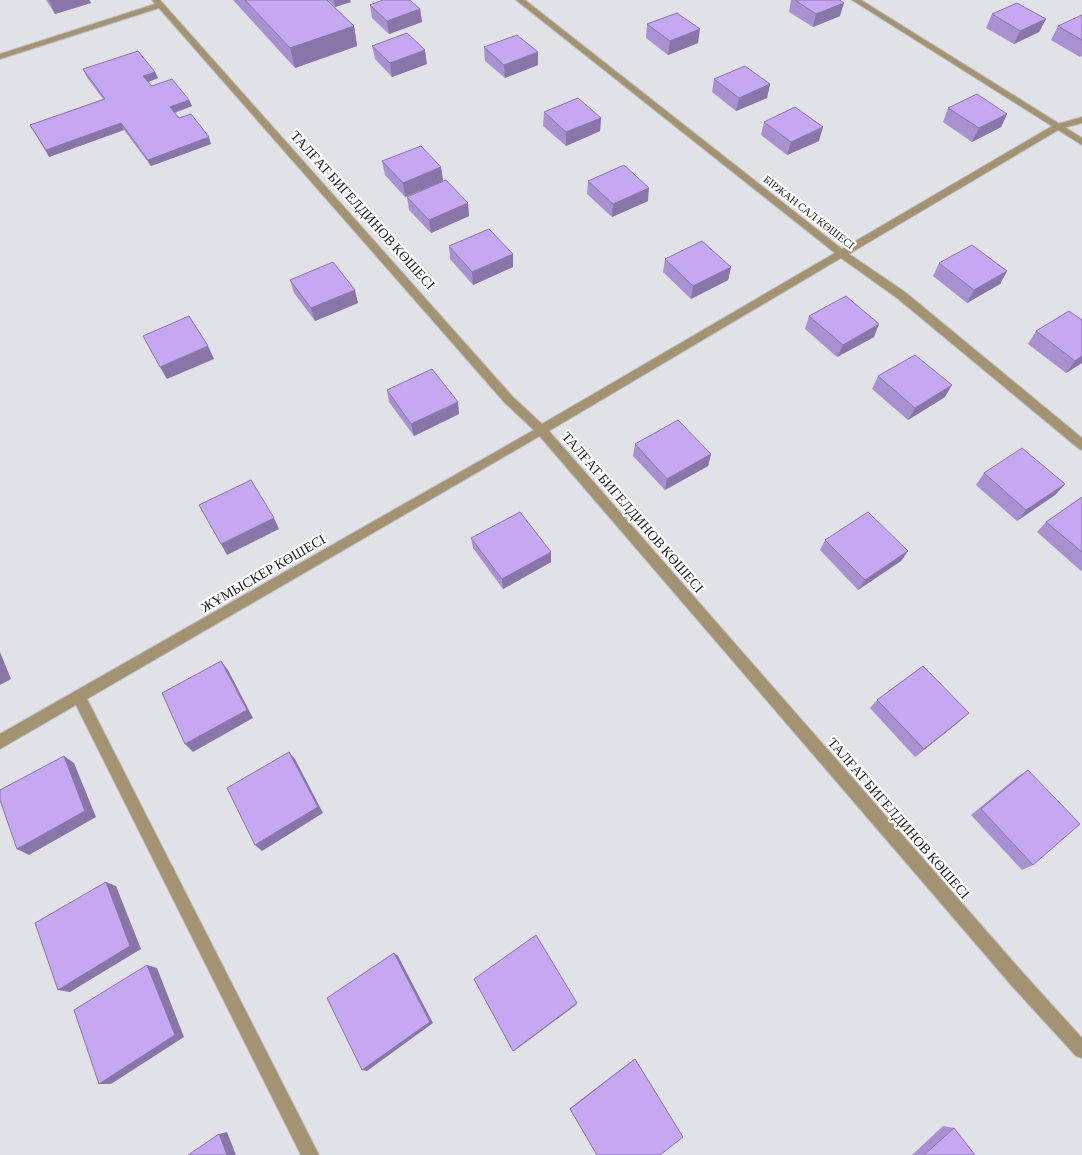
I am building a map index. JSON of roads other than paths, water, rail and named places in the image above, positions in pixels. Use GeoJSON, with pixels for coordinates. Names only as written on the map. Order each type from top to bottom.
{"type":"FeatureCollection","features":[{"type":"Feature","properties":{"kind":"street","name":"БІРЖАН САЛ КӨШЕСІ"},"geometry":{"type":"LineString","coordinates":[[520,0],[842,254],[901,295],[1082,445]]}},
{"type":"Feature","properties":{"kind":"street"},"geometry":{"type":"LineString","coordinates":[[856,0],[1082,142]]}},
{"type":"Feature","properties":{"kind":"street"},"geometry":{"type":"LineString","coordinates":[[0,56],[158,3]]}},
{"type":"Feature","properties":{"kind":"street","name":"ТАЛҒАТ БИГЕЛДИНОВ КӨШЕСІ"},"geometry":{"type":"LineString","coordinates":[[158,3],[509,400],[541,430],[1018,980],[1082,1050]]}},
{"type":"Feature","properties":{"kind":"street","name":"ЖҰМЫСКЕР КӨШЕСІ"},"geometry":{"type":"LineString","coordinates":[[0,742],[541,430],[1057,126],[1082,120]]}},
{"type":"Feature","properties":{"kind":"street"},"geometry":{"type":"LineString","coordinates":[[79,697],[310,1155]]}}]}
